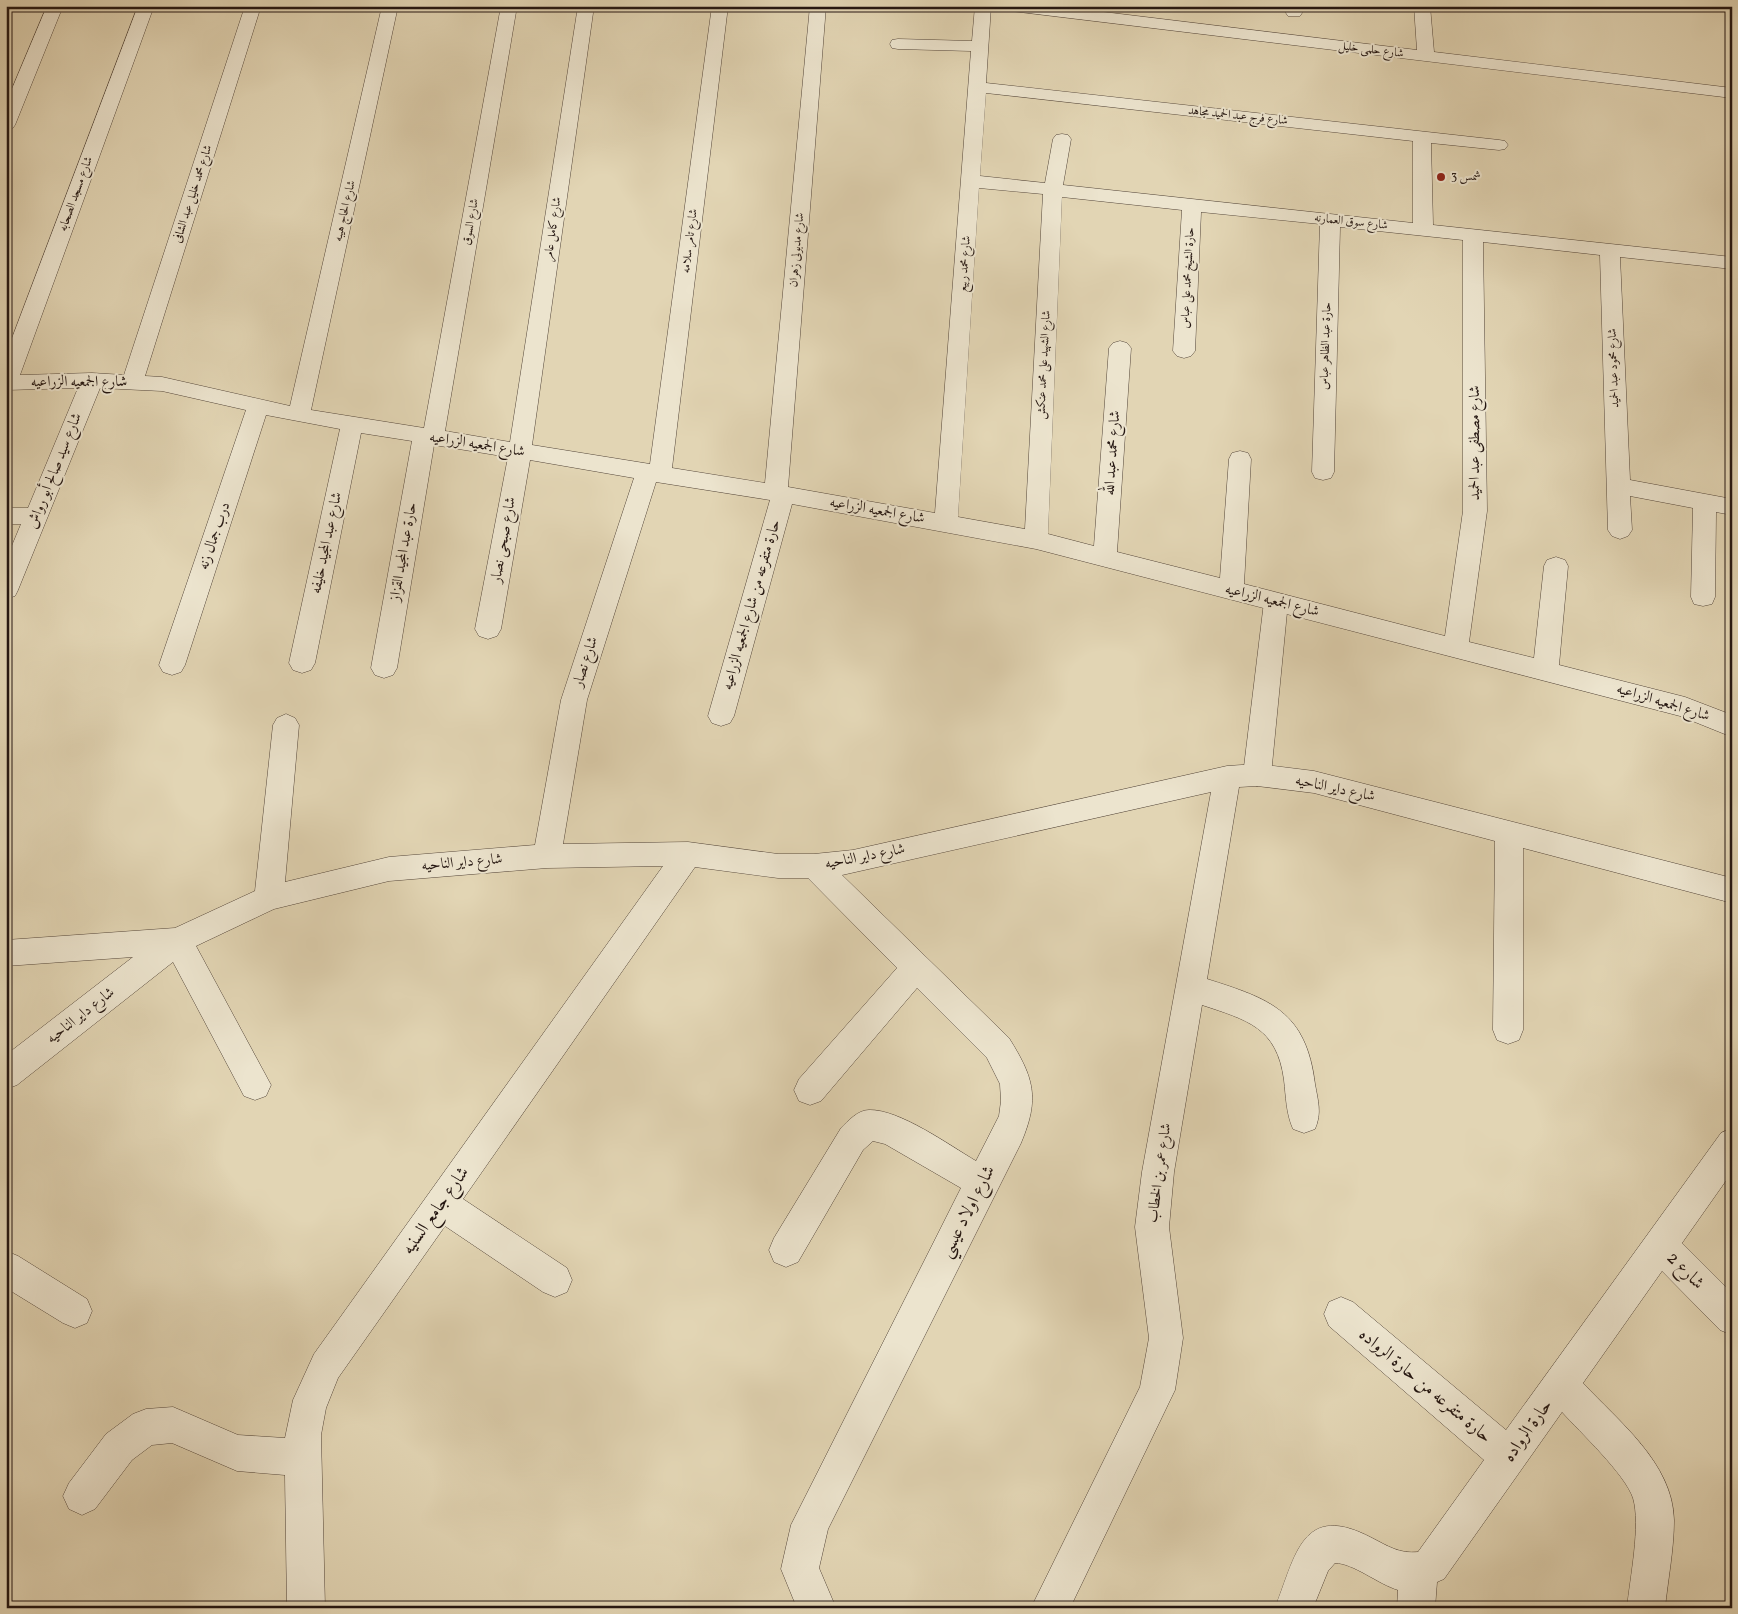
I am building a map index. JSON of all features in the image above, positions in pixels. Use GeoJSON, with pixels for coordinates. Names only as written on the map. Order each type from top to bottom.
{"type":"FeatureCollection","features":[{"type":"Feature","properties":{"kind":"street"},"geometry":{"type":"LineString","coordinates":[[6,125],[55,6]]}},
{"type":"Feature","properties":{"kind":"street","name":"شارع مسجد الصحابه"},"geometry":{"type":"LineString","coordinates":[[6,382],[146,6]]}},
{"type":"Feature","properties":{"kind":"street","name":"شارع محمد خليل عبد الشافى"},"geometry":{"type":"LineString","coordinates":[[133,381],[253,6]]}},
{"type":"Feature","properties":{"kind":"street","name":"شارع الحاج هيبه"},"geometry":{"type":"LineString","coordinates":[[299,415],[390,6]]}},
{"type":"Feature","properties":{"kind":"street","name":"شارع السوق"},"geometry":{"type":"LineString","coordinates":[[428,437],[509,6]]}},
{"type":"Feature","properties":{"kind":"street","name":"شارع كامل عامر"},"geometry":{"type":"LineString","coordinates":[[520,452],[586,6]]}},
{"type":"Feature","properties":{"kind":"street","name":"شارع تامر سلامه"},"geometry":{"type":"LineString","coordinates":[[654,474],[720,6]]}},
{"type":"Feature","properties":{"kind":"street","name":"شارع مدبولى زهران"},"geometry":{"type":"LineString","coordinates":[[779,494],[818,6]]}},
{"type":"Feature","properties":{"kind":"street","name":"شارع محمد ربيع"},"geometry":{"type":"LineString","coordinates":[[946,523],[983,6]]}},
{"type":"Feature","properties":{"kind":"street","name":"شارع حلمى خليل"},"geometry":{"type":"LineString","coordinates":[[1011,6],[1149,14],[1426,56],[1732,94]]}},
{"type":"Feature","properties":{"kind":"street"},"geometry":{"type":"LineString","coordinates":[[1422,6],[1426,56]]}},
{"type":"Feature","properties":{"kind":"street"},"geometry":{"type":"LineString","coordinates":[[898,44],[980,46]]}},
{"type":"Feature","properties":{"kind":"street","name":"شارع فرج عبد الحميد مجاهد"},"geometry":{"type":"LineString","coordinates":[[978,86],[1499,145]]}},
{"type":"Feature","properties":{"kind":"street"},"geometry":{"type":"LineString","coordinates":[[1422,136],[1423,230]]}},
{"type":"Feature","properties":{"kind":"street","name":"شارع الشهيد على محمد عنكش"},"geometry":{"type":"LineString","coordinates":[[1036,540],[1053,190],[1062,139]]}},
{"type":"Feature","properties":{"kind":"street","name":"شارع سوق العمارنه"},"geometry":{"type":"LineString","coordinates":[[971,181],[1732,263]]}},
{"type":"Feature","properties":{"kind":"street","name":"حارة الشيخ محمد على عباس"},"geometry":{"type":"LineString","coordinates":[[1184,351],[1192,205]]}},
{"type":"Feature","properties":{"kind":"street","name":"حارة عبد الظاهر عباس"},"geometry":{"type":"LineString","coordinates":[[1323,472],[1330,220]]}},
{"type":"Feature","properties":{"kind":"street","name":"شارع مصطفى عبد الحميد"},"geometry":{"type":"LineString","coordinates":[[1456,648],[1475,511],[1473,235]]}},
{"type":"Feature","properties":{"kind":"street","name":"شارع محمود عبد الحميد"},"geometry":{"type":"LineString","coordinates":[[1610,250],[1620,530]]}},
{"type":"Feature","properties":{"kind":"street","name":"شارع محمد عبد الله"},"geometry":{"type":"LineString","coordinates":[[1105,557],[1120,348]]}},
{"type":"Feature","properties":{"kind":"street","name":"شارع سيد صالح أبو رواش"},"geometry":{"type":"LineString","coordinates":[[6,590],[92,380]]}},
{"type":"Feature","properties":{"kind":"street","name":"شارع الجمعيه الزراعيه"},"geometry":{"type":"LineString","coordinates":[[6,382],[133,381],[190,390],[299,415],[779,494],[1036,540],[1685,707],[1732,726]]}},
{"type":"Feature","properties":{"kind":"street","name":"درب جمال زنه"},"geometry":{"type":"LineString","coordinates":[[172,664],[258,407]]}},
{"type":"Feature","properties":{"kind":"street","name":"شارع عبد المجيد خليفه"},"geometry":{"type":"LineString","coordinates":[[302,663],[352,424]]}},
{"type":"Feature","properties":{"kind":"street","name":"حارة عبد المجيد القزاز"},"geometry":{"type":"LineString","coordinates":[[384,668],[428,437]]}},
{"type":"Feature","properties":{"kind":"street","name":"شارع صبحى نصار"},"geometry":{"type":"LineString","coordinates":[[488,629],[520,452]]}},
{"type":"Feature","properties":{"kind":"street"},"geometry":{"type":"LineString","coordinates":[[1230,590],[1240,459]]}},
{"type":"Feature","properties":{"kind":"street","name":"شارع نصار"},"geometry":{"type":"LineString","coordinates":[[547,856],[574,700],[654,474]]}},
{"type":"Feature","properties":{"kind":"street"},"geometry":{"type":"LineString","coordinates":[[1618,486],[1732,507]]}},
{"type":"Feature","properties":{"kind":"street","name":"حارة متفرعه من شارع الجمعيه الزراعيه"},"geometry":{"type":"LineString","coordinates":[[721,716],[779,494]]}},
{"type":"Feature","properties":{"kind":"street"},"geometry":{"type":"LineString","coordinates":[[1703,597],[1704,502]]}},
{"type":"Feature","properties":{"kind":"street"},"geometry":{"type":"LineString","coordinates":[[6,516],[36,516]]}},
{"type":"Feature","properties":{"kind":"street"},"geometry":{"type":"LineString","coordinates":[[1546,671],[1556,566]]}},
{"type":"Feature","properties":{"kind":"street","name":"شارع عمر بن الخطاب"},"geometry":{"type":"LineString","coordinates":[[1050,1608],[1157,1390],[1166,1338],[1152,1227],[1158,1172],[1190,988],[1242,776],[1276,602]]}},
{"type":"Feature","properties":{"kind":"street"},"geometry":{"type":"LineString","coordinates":[[269,898],[286,724]]}},
{"type":"Feature","properties":{"kind":"street","name":"شارع داير الناحيه"},"geometry":{"type":"LineString","coordinates":[[6,1074],[177,941],[269,898],[388,869],[547,856],[688,854],[778,866],[814,866],[853,862],[1242,776],[1314,782],[1732,891]]}},
{"type":"Feature","properties":{"kind":"street"},"geometry":{"type":"LineString","coordinates":[[1508,1030],[1509,832]]}},
{"type":"Feature","properties":{"kind":"street","name":"شارع جامع السنيه"},"geometry":{"type":"LineString","coordinates":[[306,1608],[303,1436],[306,1412],[314,1388],[326,1366],[688,854]]}},
{"type":"Feature","properties":{"kind":"street","name":"شارع اولاد عيسي"},"geometry":{"type":"LineString","coordinates":[[814,866],[998,1048],[1009,1063],[1016,1079],[1019,1096],[1010,1130],[810,1525],[800,1569],[817,1608]]}},
{"type":"Feature","properties":{"kind":"street"},"geometry":{"type":"LineString","coordinates":[[6,953],[177,941],[255,1086]]}},
{"type":"Feature","properties":{"kind":"street"},"geometry":{"type":"LineString","coordinates":[[810,1090],[917,966]]}},
{"type":"Feature","properties":{"kind":"street"},"geometry":{"type":"LineString","coordinates":[[1190,988],[1260,1012],[1284,1031],[1296,1058],[1304,1118]]}},
{"type":"Feature","properties":{"kind":"street"},"geometry":{"type":"LineString","coordinates":[[786,1250],[852,1139],[868,1125],[890,1129],[982,1182]]}},
{"type":"Feature","properties":{"kind":"street","name":"حارة الرواده"},"geometry":{"type":"LineString","coordinates":[[1294,1608],[1314,1558],[1325,1544],[1344,1544],[1396,1572],[1417,1590],[1431,1566],[1732,1144]]}},
{"type":"Feature","properties":{"kind":"street"},"geometry":{"type":"LineString","coordinates":[[441,1204],[554,1280]]}},
{"type":"Feature","properties":{"kind":"street","name":"شارع 2"},"geometry":{"type":"LineString","coordinates":[[1660,1245],[1732,1318]]}},
{"type":"Feature","properties":{"kind":"street"},"geometry":{"type":"LineString","coordinates":[[6,1268],[75,1311]]}},
{"type":"Feature","properties":{"kind":"street","name":"حارة متفرعه من حارة الرواده"},"geometry":{"type":"LineString","coordinates":[[1341,1314],[1509,1457]]}},
{"type":"Feature","properties":{"kind":"street"},"geometry":{"type":"LineString","coordinates":[[1561,1385],[1633,1464],[1650,1491],[1655,1519],[1646,1608]]}},
{"type":"Feature","properties":{"kind":"street"},"geometry":{"type":"LineString","coordinates":[[82,1496],[119,1447],[146,1427],[173,1426],[237,1453],[304,1458]]}},
{"type":"Feature","properties":{"kind":"place","name":"شمس 3"},"geometry":{"type":"Point","coordinates":[1441,177]}}]}
